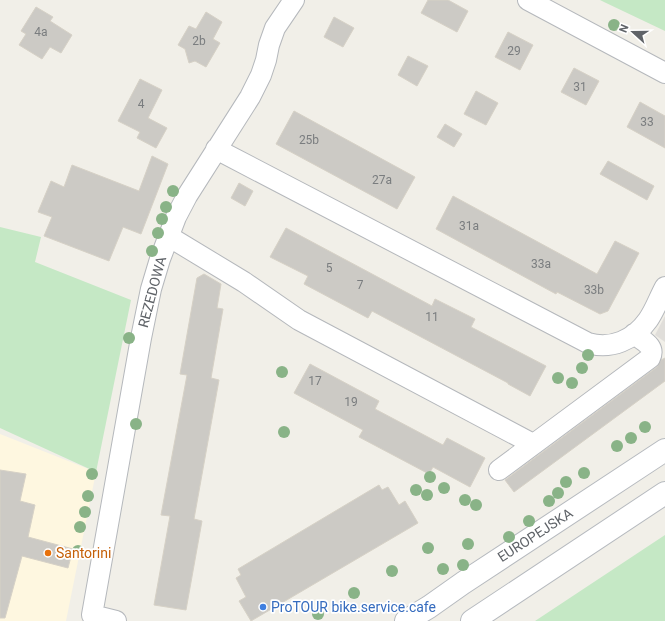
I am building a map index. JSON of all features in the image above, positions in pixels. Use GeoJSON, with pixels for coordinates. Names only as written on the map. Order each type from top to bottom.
{"type":"FeatureCollection","features":[{"type":"Feature","properties":{"kind":"main road","name":"EUROPEJSKA"},"geometry":{"type":"LineString","coordinates":[[406,621],[665,450]]}},
{"type":"Feature","properties":{"kind":"main road"},"geometry":{"type":"LineString","coordinates":[[472,621],[665,493]]}},
{"type":"Feature","properties":{"kind":"street","name":"REZEDOWA"},"geometry":{"type":"LineString","coordinates":[[116,621],[92,615],[151,289],[168,236],[186,196],[250,96],[261,74],[275,28],[294,0]]}},
{"type":"Feature","properties":{"kind":"street"},"geometry":{"type":"LineString","coordinates":[[528,0],[665,73]]}},
{"type":"Feature","properties":{"kind":"street"},"geometry":{"type":"LineString","coordinates":[[216,149],[596,346],[616,344],[634,334],[648,320],[665,287]]}},
{"type":"Feature","properties":{"kind":"street"},"geometry":{"type":"LineString","coordinates":[[168,236],[244,282],[299,320],[533,444]]}},
{"type":"Feature","properties":{"kind":"street"},"geometry":{"type":"LineString","coordinates":[[499,470],[650,358],[652,350],[650,345],[634,334]]}},
{"type":"Feature","properties":{"kind":"shaded area"},"geometry":{"type":"Polygon","coordinates":[[[665,316],[665,342],[655,335],[665,316]]]}},
{"type":"Feature","properties":{"kind":"shaded area"},"geometry":{"type":"Polygon","coordinates":[[[0,434],[96,472],[66,621],[0,621],[0,434]]]}},
{"type":"Feature","properties":{"kind":"green space"},"geometry":{"type":"Polygon","coordinates":[[[600,0],[665,0],[665,31],[604,2],[600,0]]]}},
{"type":"Feature","properties":{"kind":"green space"},"geometry":{"type":"Polygon","coordinates":[[[0,227],[41,237],[35,262],[131,300],[96,472],[0,428],[0,227]]]}},
{"type":"Feature","properties":{"kind":"green space"},"geometry":{"type":"Polygon","coordinates":[[[665,535],[665,621],[535,621],[665,535]]]}},
{"type":"Feature","properties":{"kind":"building"},"geometry":{"type":"Polygon","coordinates":[[[428,0],[448,0],[468,11],[457,32],[421,13],[428,0]]]}},
{"type":"Feature","properties":{"kind":"building"},"geometry":{"type":"Polygon","coordinates":[[[36,7],[53,17],[50,21],[72,35],[61,53],[50,47],[42,59],[19,45],[26,34],[21,31],[36,7]]]}},
{"type":"Feature","properties":{"kind":"building"},"geometry":{"type":"Polygon","coordinates":[[[206,12],[222,22],[213,39],[220,43],[206,67],[195,61],[189,63],[185,49],[178,45],[189,26],[196,29],[206,12]]]}},
{"type":"Feature","properties":{"kind":"building"},"geometry":{"type":"Polygon","coordinates":[[[334,17],[354,28],[343,47],[324,37],[334,17]]]}},
{"type":"Feature","properties":{"kind":"building"},"geometry":{"type":"Polygon","coordinates":[[[508,32],[533,45],[520,70],[495,57],[508,32]]]}},
{"type":"Feature","properties":{"kind":"building"},"geometry":{"type":"Polygon","coordinates":[[[408,56],[428,66],[417,86],[398,75],[408,56]]]}},
{"type":"Feature","properties":{"kind":"building"},"geometry":{"type":"Polygon","coordinates":[[[574,68],[599,81],[586,105],[561,92],[574,68]]]}},
{"type":"Feature","properties":{"kind":"building"},"geometry":{"type":"Polygon","coordinates":[[[140,79],[162,90],[148,118],[167,128],[156,148],[137,138],[140,132],[118,121],[140,79]]]}},
{"type":"Feature","properties":{"kind":"building"},"geometry":{"type":"Polygon","coordinates":[[[476,91],[498,103],[486,125],[464,114],[476,91]]]}},
{"type":"Feature","properties":{"kind":"building"},"geometry":{"type":"Polygon","coordinates":[[[640,102],[665,116],[665,148],[627,127],[640,102]]]}},
{"type":"Feature","properties":{"kind":"building"},"geometry":{"type":"Polygon","coordinates":[[[294,111],[415,177],[397,209],[276,144],[294,111]]]}},
{"type":"Feature","properties":{"kind":"building"},"geometry":{"type":"Polygon","coordinates":[[[445,124],[462,134],[454,147],[437,137],[445,124]]]}},
{"type":"Feature","properties":{"kind":"building"},"geometry":{"type":"Polygon","coordinates":[[[152,156],[168,164],[141,234],[123,227],[109,261],[44,236],[52,217],[38,212],[51,181],[64,187],[72,165],[139,191],[152,156]]]}},
{"type":"Feature","properties":{"kind":"building"},"geometry":{"type":"Polygon","coordinates":[[[608,161],[654,186],[647,200],[600,174],[608,161]]]}},
{"type":"Feature","properties":{"kind":"building"},"geometry":{"type":"Polygon","coordinates":[[[239,183],[253,191],[245,206],[231,198],[239,183]]]}},
{"type":"Feature","properties":{"kind":"building"},"geometry":{"type":"Polygon","coordinates":[[[453,196],[597,274],[615,241],[639,253],[608,311],[600,314],[557,292],[556,294],[436,229],[453,196]]]}},
{"type":"Feature","properties":{"kind":"building"},"geometry":{"type":"Polygon","coordinates":[[[286,228],[432,306],[435,299],[475,319],[471,327],[546,366],[530,396],[372,311],[368,318],[304,284],[308,276],[270,257],[286,228]]]}},
{"type":"Feature","properties":{"kind":"building"},"geometry":{"type":"Polygon","coordinates":[[[204,274],[221,284],[217,308],[223,309],[211,378],[219,380],[194,519],[202,521],[186,610],[154,605],[170,516],[161,515],[187,375],[180,374],[197,278],[204,274]]]}},
{"type":"Feature","properties":{"kind":"building"},"geometry":{"type":"Polygon","coordinates":[[[665,358],[665,381],[514,492],[505,480],[657,367],[661,360],[665,358]]]}},
{"type":"Feature","properties":{"kind":"building"},"geometry":{"type":"Polygon","coordinates":[[[310,364],[379,401],[375,409],[443,445],[447,438],[485,458],[470,487],[433,467],[429,474],[359,437],[363,430],[294,393],[310,364]]]}},
{"type":"Feature","properties":{"kind":"building"},"geometry":{"type":"Polygon","coordinates":[[[0,470],[26,474],[20,501],[35,505],[28,537],[73,549],[68,568],[22,556],[5,618],[0,618],[0,470]]]}},
{"type":"Feature","properties":{"kind":"building"},"geometry":{"type":"Polygon","coordinates":[[[379,485],[382,490],[388,487],[399,505],[405,501],[418,523],[251,621],[239,601],[246,597],[236,578],[241,575],[238,569],[379,485]]]}},
{"type":"Feature","properties":{"kind":"place","name":"Santorini"},"geometry":{"type":"Point","coordinates":[48,553]}},
{"type":"Feature","properties":{"kind":"place","name":"ProTOUR bike.service.cafe"},"geometry":{"type":"Point","coordinates":[263,607]}}]}
